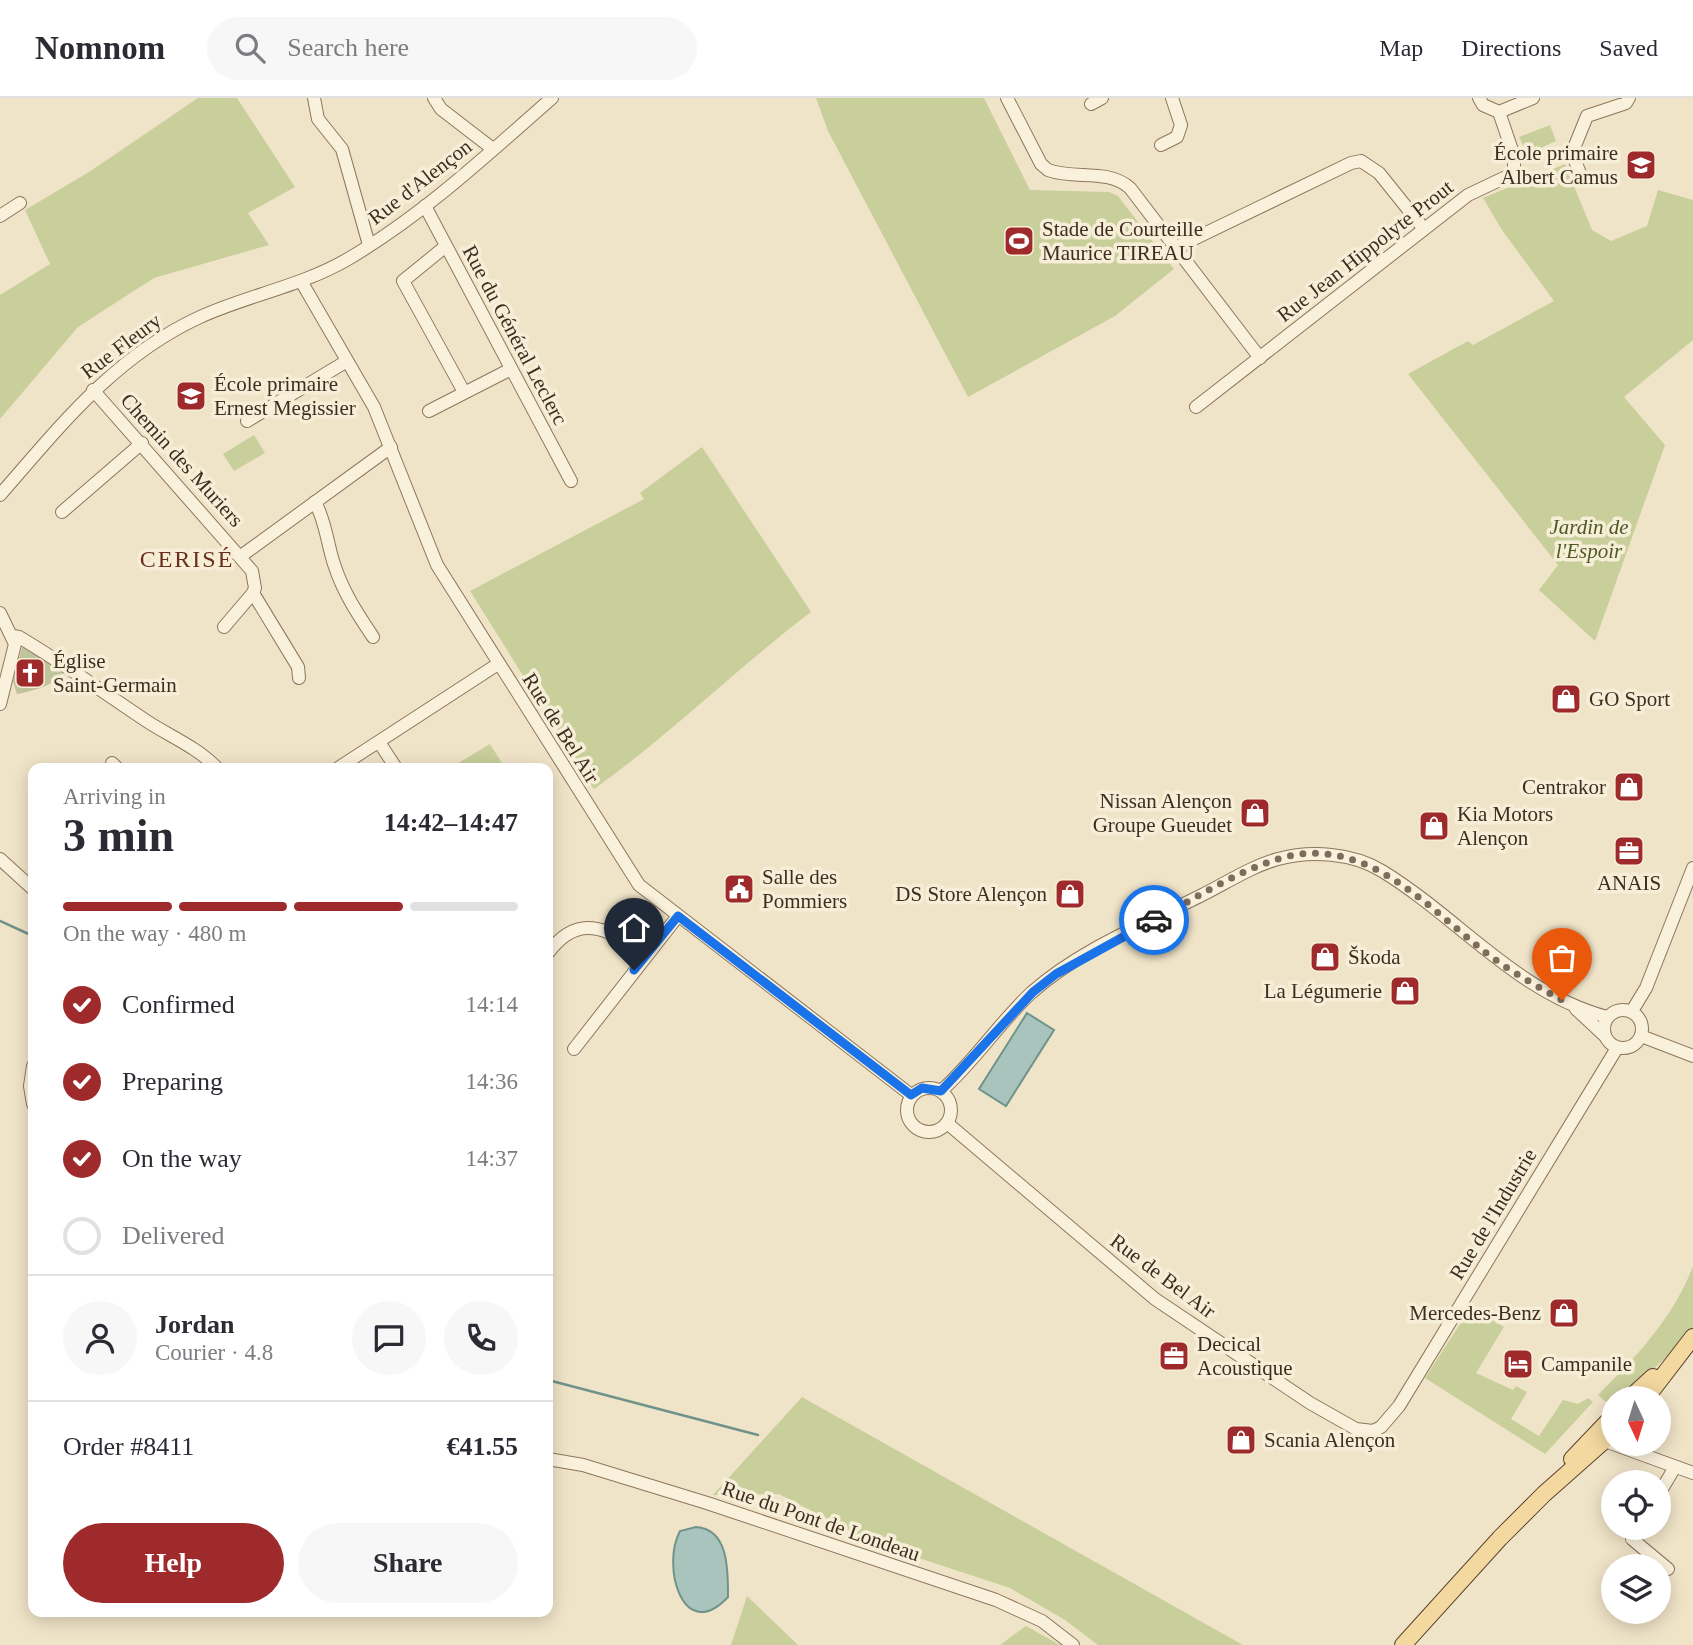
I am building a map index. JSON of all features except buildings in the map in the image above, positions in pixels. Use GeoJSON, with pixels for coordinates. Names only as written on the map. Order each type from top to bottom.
{"type":"FeatureCollection","features":[{"type":"Feature","properties":{"kind":"main road"},"geometry":{"type":"LineString","coordinates":[[1655,1386],[1693,1337]]}},
{"type":"Feature","properties":{"kind":"main road"},"geometry":{"type":"LineString","coordinates":[[1643,1386],[1681,1352]]}},
{"type":"Feature","properties":{"kind":"main road"},"geometry":{"type":"LineString","coordinates":[[1544,1494],[1601,1428]]}},
{"type":"Feature","properties":{"kind":"main road"},"geometry":{"type":"LineString","coordinates":[[1404,1645],[1446,1594],[1544,1494],[1601,1443]]}},
{"type":"Feature","properties":{"kind":"street"},"geometry":{"type":"LineString","coordinates":[[314,98],[318,119],[342,149],[369,245]]}},
{"type":"Feature","properties":{"kind":"street"},"geometry":{"type":"LineString","coordinates":[[434,98],[441,110],[493,149]]}},
{"type":"Feature","properties":{"kind":"street","name":"Rue d'Alençon"},"geometry":{"type":"LineString","coordinates":[[301,281],[369,245],[425,206],[552,98]]}},
{"type":"Feature","properties":{"kind":"street"},"geometry":{"type":"LineString","coordinates":[[1007,98],[1041,164],[1048,170],[1121,180],[1259,358]]}},
{"type":"Feature","properties":{"kind":"street"},"geometry":{"type":"LineString","coordinates":[[1161,145],[1177,137],[1181,125],[1172,98]]}},
{"type":"Feature","properties":{"kind":"street"},"geometry":{"type":"LineString","coordinates":[[1479,98],[1494,111],[1533,98]]}},
{"type":"Feature","properties":{"kind":"street"},"geometry":{"type":"LineString","coordinates":[[1581,176],[1572,153],[1587,116],[1626,103],[1629,98]]}},
{"type":"Feature","properties":{"kind":"street","name":"Rue Jean Hippolyte Prout"},"geometry":{"type":"LineString","coordinates":[[1196,407],[1468,195],[1501,179],[1514,169],[1514,156],[1494,111]]}},
{"type":"Feature","properties":{"kind":"street"},"geometry":{"type":"LineString","coordinates":[[1175,248],[1351,163],[1361,161],[1370,164],[1379,173],[1424,229]]}},
{"type":"Feature","properties":{"kind":"street"},"geometry":{"type":"LineString","coordinates":[[0,216],[20,203]]}},
{"type":"Feature","properties":{"kind":"street","name":"Rue du Général Leclerc"},"geometry":{"type":"LineString","coordinates":[[425,206],[571,481]]}},
{"type":"Feature","properties":{"kind":"street"},"geometry":{"type":"LineString","coordinates":[[446,246],[403,281],[464,392]]}},
{"type":"Feature","properties":{"kind":"street","name":"Rue de Bel Air"},"geometry":{"type":"LineString","coordinates":[[301,281],[374,407],[437,565],[639,885],[911,1095]]}},
{"type":"Feature","properties":{"kind":"street","name":"Rue Fleury"},"geometry":{"type":"LineString","coordinates":[[0,495],[110,374],[177,328],[227,305],[301,281]]}},
{"type":"Feature","properties":{"kind":"street"},"geometry":{"type":"LineString","coordinates":[[247,421],[347,361]]}},
{"type":"Feature","properties":{"kind":"street"},"geometry":{"type":"LineString","coordinates":[[429,411],[511,369]]}},
{"type":"Feature","properties":{"kind":"street","name":"Chemin des Muriers"},"geometry":{"type":"LineString","coordinates":[[93,390],[241,556],[254,579],[253,593],[298,667],[299,678]]}},
{"type":"Feature","properties":{"kind":"street"},"geometry":{"type":"LineString","coordinates":[[62,512],[142,443]]}},
{"type":"Feature","properties":{"kind":"street"},"geometry":{"type":"LineString","coordinates":[[241,556],[391,447]]}},
{"type":"Feature","properties":{"kind":"street"},"geometry":{"type":"LineString","coordinates":[[315,502],[324,519],[334,562],[346,596],[373,637]]}},
{"type":"Feature","properties":{"kind":"street"},"geometry":{"type":"LineString","coordinates":[[223,627],[253,593]]}},
{"type":"Feature","properties":{"kind":"street"},"geometry":{"type":"LineString","coordinates":[[0,613],[13,636],[15,652],[0,704]]}},
{"type":"Feature","properties":{"kind":"street"},"geometry":{"type":"LineString","coordinates":[[13,636],[72,668],[146,721],[212,763]]}},
{"type":"Feature","properties":{"kind":"street"},"geometry":{"type":"LineString","coordinates":[[346,763],[498,664]]}},
{"type":"Feature","properties":{"kind":"street"},"geometry":{"type":"LineString","coordinates":[[379,742],[393,763]]}},
{"type":"Feature","properties":{"kind":"street"},"geometry":{"type":"LineString","coordinates":[[941,1091],[1004,1020],[1056,974],[1116,938],[1246,873],[1278,859],[1302,855],[1329,854],[1380,869],[1483,950],[1576,1009],[1617,1048],[1634,1045],[1641,1036],[1640,1019],[1632,1011],[1619,1010],[1607,1017],[1576,1009]]}},
{"type":"Feature","properties":{"kind":"street"},"geometry":{"type":"LineString","coordinates":[[0,859],[28,884]]}},
{"type":"Feature","properties":{"kind":"street"},"geometry":{"type":"LineString","coordinates":[[1632,1011],[1646,988],[1693,869]]}},
{"type":"Feature","properties":{"kind":"street"},"geometry":{"type":"LineString","coordinates":[[574,1049],[678,916]]}},
{"type":"Feature","properties":{"kind":"street"},"geometry":{"type":"LineString","coordinates":[[553,947],[565,933],[586,926],[598,928],[649,951]]}},
{"type":"Feature","properties":{"kind":"street"},"geometry":{"type":"LineString","coordinates":[[1604,1035],[1607,1017]]}},
{"type":"Feature","properties":{"kind":"street"},"geometry":{"type":"LineString","coordinates":[[1641,1036],[1693,1056]]}},
{"type":"Feature","properties":{"kind":"street","name":"Rue de l'Industrie"},"geometry":{"type":"LineString","coordinates":[[1373,1431],[1399,1406],[1617,1048]]}},
{"type":"Feature","properties":{"kind":"street"},"geometry":{"type":"LineString","coordinates":[[922,1088],[941,1091],[950,1103],[947,1123],[936,1131],[916,1129],[907,1116],[911,1095],[922,1088]]}},
{"type":"Feature","properties":{"kind":"street","name":"Rue de Bel Air"},"geometry":{"type":"LineString","coordinates":[[947,1123],[1155,1299],[1310,1403],[1356,1429],[1373,1431]]}},
{"type":"Feature","properties":{"kind":"street"},"geometry":{"type":"LineString","coordinates":[[1650,1456],[1693,1473]]}},
{"type":"Feature","properties":{"kind":"street"},"geometry":{"type":"LineString","coordinates":[[1655,1456],[1660,1461]]}},
{"type":"Feature","properties":{"kind":"street","name":"Rue du Pont de Londeau"},"geometry":{"type":"LineString","coordinates":[[553,1460],[583,1465],[707,1503],[996,1600],[1042,1621],[1073,1645]]}},
{"type":"Feature","properties":{"kind":"street"},"geometry":{"type":"LineString","coordinates":[[1671,1474],[1675,1467]]}},
{"type":"Feature","properties":{"kind":"street"},"geometry":{"type":"LineString","coordinates":[[1633,1540],[1650,1554]]}},
{"type":"Feature","properties":{"kind":"green space"},"geometry":{"type":"Polygon","coordinates":[[[198,98],[237,98],[295,187],[248,213],[269,245],[154,278],[78,327],[0,419],[0,295],[50,264],[25,210],[89,172],[198,98]]]}},
{"type":"Feature","properties":{"kind":"green space","name":"Stade de Courteille Maurice TIREAU"},"geometry":{"type":"Polygon","coordinates":[[[816,98],[984,98],[1030,190],[1109,192],[1118,196],[1174,269],[1115,316],[968,397],[828,131],[816,98]]]}},
{"type":"Feature","properties":{"kind":"green space"},"geometry":{"type":"Polygon","coordinates":[[[1550,125],[1556,141],[1527,154],[1519,137],[1550,125]]]}},
{"type":"Feature","properties":{"kind":"green space","name":"Jardin de l'Espoir"},"geometry":{"type":"Polygon","coordinates":[[[1565,164],[1592,230],[1611,241],[1647,226],[1658,190],[1693,200],[1693,340],[1624,397],[1665,445],[1595,641],[1539,590],[1558,565],[1408,374],[1468,341],[1473,345],[1554,301],[1502,230],[1483,198],[1565,164]]]}},
{"type":"Feature","properties":{"kind":"green space"},"geometry":{"type":"Polygon","coordinates":[[[254,435],[265,453],[234,471],[223,454],[254,435]]]}},
{"type":"Feature","properties":{"kind":"green space"},"geometry":{"type":"Polygon","coordinates":[[[702,447],[811,612],[594,789],[470,591],[644,499],[640,493],[702,447]]]}},
{"type":"Feature","properties":{"kind":"green space"},"geometry":{"type":"Polygon","coordinates":[[[27,646],[63,671],[49,684],[17,694],[13,682],[22,648],[27,646]]]}},
{"type":"Feature","properties":{"kind":"green space"},"geometry":{"type":"Polygon","coordinates":[[[490,744],[502,763],[458,763],[490,744]]]}},
{"type":"Feature","properties":{"kind":"green space"},"geometry":{"type":"Polygon","coordinates":[[[1693,1266],[1693,1327],[1680,1344],[1636,1386],[1607,1386],[1653,1335],[1685,1285],[1693,1266]]]}},
{"type":"Feature","properties":{"kind":"green space"},"geometry":{"type":"Polygon","coordinates":[[[1471,1307],[1504,1327],[1476,1373],[1513,1390],[1516,1386],[1527,1392],[1511,1419],[1539,1436],[1563,1400],[1578,1404],[1588,1398],[1593,1402],[1545,1454],[1425,1378],[1471,1307]]]}},
{"type":"Feature","properties":{"kind":"green space"},"geometry":{"type":"Polygon","coordinates":[[[802,1397],[1243,1645],[1098,1645],[1065,1620],[1010,1588],[876,1544],[779,1494],[713,1495],[802,1397]]]}},
{"type":"Feature","properties":{"kind":"green space"},"geometry":{"type":"Polygon","coordinates":[[[747,1596],[798,1645],[731,1645],[747,1596]]]}},
{"type":"Feature","properties":{"kind":"green space"},"geometry":{"type":"Polygon","coordinates":[[[1026,1626],[1060,1645],[1000,1645],[1026,1626]]]}},
{"type":"Feature","properties":{"kind":"water"},"geometry":{"type":"Polygon","coordinates":[[[1027,1013],[1054,1030],[1006,1106],[979,1089],[1027,1013]]]}},
{"type":"Feature","properties":{"kind":"water"},"geometry":{"type":"Polygon","coordinates":[[[696,1527],[715,1535],[721,1543],[728,1575],[728,1597],[712,1609],[699,1612],[688,1606],[680,1595],[673,1563],[680,1531],[696,1527]]]}},
{"type":"Feature","properties":{"kind":"waterway"},"geometry":{"type":"LineString","coordinates":[[0,921],[28,934]]}},
{"type":"Feature","properties":{"kind":"waterway"},"geometry":{"type":"LineString","coordinates":[[553,1381],[758,1435]]}},
{"type":"Feature","properties":{"kind":"way so far"},"geometry":{"type":"LineString","coordinates":[[1154,920],[1278,859],[1329,854],[1380,869],[1483,950],[1562,1000]]}},
{"type":"Feature","properties":{"kind":"place","name":"École primaire Albert Camus"},"geometry":{"type":"Point","coordinates":[1641,165]}},
{"type":"Feature","properties":{"kind":"place","name":"Stade de Courteille Maurice TIREAU"},"geometry":{"type":"Point","coordinates":[1019,241]}},
{"type":"Feature","properties":{"kind":"place","name":"École primaire Ernest Megissier"},"geometry":{"type":"Point","coordinates":[191,396]}},
{"type":"Feature","properties":{"kind":"place","name":"Église Saint-Germain"},"geometry":{"type":"Point","coordinates":[30,673]}},
{"type":"Feature","properties":{"kind":"place","name":"GO Sport"},"geometry":{"type":"Point","coordinates":[1566,699]}},
{"type":"Feature","properties":{"kind":"place","name":"Centrakor"},"geometry":{"type":"Point","coordinates":[1629,787]}},
{"type":"Feature","properties":{"kind":"place","name":"Nissan Alençon Groupe Gueudet"},"geometry":{"type":"Point","coordinates":[1255,813]}},
{"type":"Feature","properties":{"kind":"place","name":"Kia Motors Alençon"},"geometry":{"type":"Point","coordinates":[1434,826]}},
{"type":"Feature","properties":{"kind":"place","name":"ANAIS"},"geometry":{"type":"Point","coordinates":[1629,851]}},
{"type":"Feature","properties":{"kind":"place","name":"Salle des Pommiers"},"geometry":{"type":"Point","coordinates":[739,889]}},
{"type":"Feature","properties":{"kind":"place","name":"DS Store Alençon"},"geometry":{"type":"Point","coordinates":[1070,894]}},
{"type":"Feature","properties":{"kind":"place","name":"Škoda"},"geometry":{"type":"Point","coordinates":[1325,957]}},
{"type":"Feature","properties":{"kind":"place","name":"La Légumerie"},"geometry":{"type":"Point","coordinates":[1405,991]}},
{"type":"Feature","properties":{"kind":"place","name":"Mercedes-Benz"},"geometry":{"type":"Point","coordinates":[1564,1313]}},
{"type":"Feature","properties":{"kind":"place","name":"Decical Acoustique"},"geometry":{"type":"Point","coordinates":[1174,1356]}},
{"type":"Feature","properties":{"kind":"place","name":"Campanile"},"geometry":{"type":"Point","coordinates":[1518,1364]}},
{"type":"Feature","properties":{"kind":"place","name":"Scania Alençon"},"geometry":{"type":"Point","coordinates":[1241,1440]}},
{"type":"Feature","properties":{"kind":"district","name":"CERISÉ"},"geometry":{"type":"Point","coordinates":[187,559]}},
{"type":"Feature","properties":{"kind":"route"},"geometry":{"type":"LineString","coordinates":[[634,970],[678,916],[911,1095],[922,1088],[930,1087],[941,1091],[1004,1020],[1033,992],[1056,974],[1116,938],[1154,920]]}}]}
